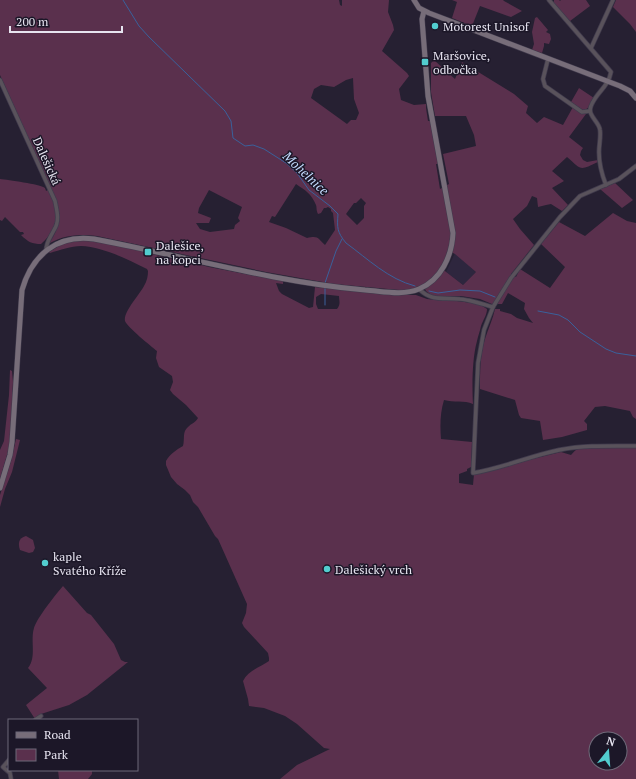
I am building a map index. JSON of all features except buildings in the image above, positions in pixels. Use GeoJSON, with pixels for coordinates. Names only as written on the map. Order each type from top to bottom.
{"type":"FeatureCollection","features":[{"type":"Feature","properties":{"kind":"street"},"geometry":{"type":"LineString","coordinates":[[414,0],[419,8],[424,11],[609,82],[626,89],[636,98]]}},
{"type":"Feature","properties":{"kind":"street"},"geometry":{"type":"LineString","coordinates":[[591,48],[613,0]]}},
{"type":"Feature","properties":{"kind":"street"},"geometry":{"type":"LineString","coordinates":[[550,1],[611,72],[609,82],[594,100],[590,111],[600,131],[600,163],[606,185]]}},
{"type":"Feature","properties":{"kind":"street"},"geometry":{"type":"LineString","coordinates":[[0,488],[10,455],[12,442],[22,290],[29,272],[35,262],[54,245],[76,238],[88,238],[133,246],[280,278],[340,288],[410,292],[426,286],[437,276],[444,267],[448,258],[453,233],[428,96],[422,19],[424,11]]}},
{"type":"Feature","properties":{"kind":"street"},"geometry":{"type":"LineString","coordinates":[[548,58],[543,79],[545,86],[582,112],[590,111]]}},
{"type":"Feature","properties":{"kind":"street","name":"Dalešická"},"geometry":{"type":"LineString","coordinates":[[0,80],[55,201],[58,214],[57,221],[54,230],[46,243],[46,251]]}},
{"type":"Feature","properties":{"kind":"street"},"geometry":{"type":"LineString","coordinates":[[636,166],[619,179],[580,196],[575,200],[511,278],[493,307],[484,330],[478,363],[473,473],[486,471],[560,450],[586,446],[636,446]]}},
{"type":"Feature","properties":{"kind":"street"},"geometry":{"type":"LineString","coordinates":[[419,289],[424,294],[435,298],[461,299],[493,307]]}},
{"type":"Feature","properties":{"kind":"street"},"geometry":{"type":"LineString","coordinates":[[36,719],[41,716]]}},
{"type":"Feature","properties":{"kind":"street"},"geometry":{"type":"LineString","coordinates":[[3,767],[8,761]]}},
{"type":"Feature","properties":{"kind":"street"},"geometry":{"type":"LineString","coordinates":[[0,763],[10,773],[11,779]]}},
{"type":"Feature","properties":{"kind":"shaded area"},"geometry":{"type":"Polygon","coordinates":[[[455,253],[476,272],[463,285],[446,272],[455,253]]]}},
{"type":"Feature","properties":{"kind":"green space"},"geometry":{"type":"Polygon","coordinates":[[[0,0],[339,0],[340,5],[342,6],[342,0],[389,0],[388,12],[394,30],[382,51],[409,76],[399,89],[401,100],[414,105],[426,104],[428,121],[430,121],[438,164],[436,164],[440,189],[449,184],[443,154],[476,146],[474,135],[466,116],[435,116],[431,92],[431,63],[434,60],[455,79],[462,62],[514,94],[528,106],[526,113],[537,123],[544,117],[563,125],[573,107],[586,114],[569,137],[583,148],[580,155],[583,160],[587,162],[598,160],[598,162],[581,168],[567,157],[552,171],[564,181],[552,188],[568,205],[562,211],[551,204],[538,207],[537,198],[532,196],[527,206],[513,219],[534,245],[511,274],[516,277],[520,269],[550,288],[565,267],[541,244],[559,222],[585,236],[613,213],[627,221],[636,223],[636,419],[630,411],[605,406],[595,407],[584,421],[587,424],[587,430],[562,437],[543,440],[540,421],[521,418],[515,400],[480,389],[482,351],[495,309],[500,309],[500,311],[533,323],[524,309],[525,303],[508,293],[502,304],[492,304],[480,299],[461,296],[433,296],[426,291],[423,285],[412,290],[399,290],[334,284],[266,272],[97,236],[73,236],[61,238],[50,243],[59,218],[57,202],[0,75],[0,0]],[[353,78],[334,87],[321,85],[314,89],[311,98],[347,124],[351,120],[356,120],[359,113],[354,99],[353,78]],[[296,184],[275,217],[272,216],[269,222],[307,238],[316,237],[325,245],[335,230],[333,213],[331,209],[328,207],[324,208],[321,213],[318,214],[316,205],[312,198],[296,184]],[[209,190],[199,208],[198,213],[211,218],[209,223],[196,223],[200,229],[210,232],[234,229],[235,225],[240,221],[238,218],[242,207],[209,190]],[[361,198],[354,203],[346,214],[357,225],[364,218],[364,206],[366,203],[361,198]],[[449,251],[441,268],[463,285],[476,272],[455,254],[449,251]]]}},
{"type":"Feature","properties":{"kind":"green space"},"geometry":{"type":"Polygon","coordinates":[[[452,0],[503,0],[522,11],[511,17],[480,6],[472,26],[452,18],[457,2],[452,0]]]}},
{"type":"Feature","properties":{"kind":"green space"},"geometry":{"type":"Polygon","coordinates":[[[554,0],[586,0],[590,6],[570,21],[554,3],[554,0]]]}},
{"type":"Feature","properties":{"kind":"green space"},"geometry":{"type":"Polygon","coordinates":[[[616,0],[636,0],[636,32],[613,7],[616,0]]]}},
{"type":"Feature","properties":{"kind":"green space"},"geometry":{"type":"Polygon","coordinates":[[[537,17],[548,30],[546,32],[550,34],[551,39],[549,44],[544,43],[542,53],[532,50],[534,44],[532,32],[535,18],[537,17]]]}},
{"type":"Feature","properties":{"kind":"green space"},"geometry":{"type":"Polygon","coordinates":[[[579,88],[594,98],[590,106],[585,110],[571,102],[579,88]]]}},
{"type":"Feature","properties":{"kind":"green space"},"geometry":{"type":"Polygon","coordinates":[[[0,179],[24,182],[45,188],[46,191],[48,190],[56,208],[56,220],[52,231],[41,244],[30,242],[26,239],[21,235],[24,234],[23,232],[20,232],[5,217],[2,221],[0,220],[0,179]]]}},
{"type":"Feature","properties":{"kind":"green space"},"geometry":{"type":"Polygon","coordinates":[[[615,183],[633,200],[622,208],[600,189],[615,183]]]}},
{"type":"Feature","properties":{"kind":"green space"},"geometry":{"type":"Polygon","coordinates":[[[86,239],[124,246],[163,257],[283,281],[283,284],[276,283],[279,291],[309,308],[313,307],[315,287],[395,295],[416,295],[427,299],[479,304],[487,309],[475,348],[473,364],[473,404],[444,400],[441,415],[441,439],[472,442],[471,467],[467,469],[467,471],[459,474],[459,483],[473,485],[474,474],[487,472],[561,452],[571,455],[574,451],[581,448],[636,448],[636,779],[280,779],[297,765],[330,749],[324,748],[297,724],[285,716],[264,708],[249,706],[243,681],[251,672],[269,661],[268,653],[242,623],[246,613],[247,604],[218,539],[198,507],[193,502],[190,495],[171,477],[166,465],[166,461],[169,456],[183,446],[184,433],[186,429],[198,418],[170,390],[173,382],[172,376],[159,367],[156,358],[157,351],[134,332],[125,321],[129,308],[145,284],[148,271],[147,269],[115,254],[89,247],[77,246],[49,252],[64,243],[86,239]],[[321,294],[316,297],[318,309],[337,309],[339,304],[339,296],[321,294]]]}},
{"type":"Feature","properties":{"kind":"green space"},"geometry":{"type":"Polygon","coordinates":[[[10,370],[12,371],[13,382],[11,434],[9,448],[0,479],[0,450],[4,441],[10,370]]]}},
{"type":"Feature","properties":{"kind":"green space"},"geometry":{"type":"Polygon","coordinates":[[[16,439],[20,440],[12,472],[0,507],[0,495],[11,461],[16,439]]]}},
{"type":"Feature","properties":{"kind":"green space"},"geometry":{"type":"Polygon","coordinates":[[[26,536],[33,540],[35,548],[33,552],[29,553],[20,550],[19,542],[21,538],[26,536]]]}},
{"type":"Feature","properties":{"kind":"green space"},"geometry":{"type":"Polygon","coordinates":[[[63,586],[87,613],[91,615],[114,644],[121,660],[128,662],[87,695],[69,705],[41,714],[35,719],[26,705],[47,688],[28,668],[31,664],[33,654],[34,628],[43,612],[63,586]]]}},
{"type":"Feature","properties":{"kind":"green space"},"geometry":{"type":"Polygon","coordinates":[[[58,771],[92,771],[92,774],[88,779],[59,779],[58,771]]]}},
{"type":"Feature","properties":{"kind":"waterway","name":"Mohelnice"},"geometry":{"type":"LineString","coordinates":[[123,0],[139,26],[149,37],[225,111],[231,121],[233,138],[245,146],[253,145],[264,149],[286,163],[297,173],[309,190],[338,214],[338,230],[346,243],[387,274],[415,286]]}},
{"type":"Feature","properties":{"kind":"waterway"},"geometry":{"type":"LineString","coordinates":[[325,283],[336,251],[342,239]]}},
{"type":"Feature","properties":{"kind":"waterway"},"geometry":{"type":"LineString","coordinates":[[325,288],[325,305]]}},
{"type":"Feature","properties":{"kind":"waterway","name":"Mohelnice"},"geometry":{"type":"LineString","coordinates":[[429,291],[438,293],[460,290],[480,291],[495,297]]}},
{"type":"Feature","properties":{"kind":"waterway","name":"Mohelnice"},"geometry":{"type":"LineString","coordinates":[[538,311],[559,315],[568,320],[580,332],[606,349],[616,353],[636,356]]}},
{"type":"Feature","properties":{"kind":"place","name":"Motorest Unisof"},"geometry":{"type":"Point","coordinates":[435,26]}},
{"type":"Feature","properties":{"kind":"place","name":"Maršovice, odbočka"},"geometry":{"type":"Point","coordinates":[425,62]}},
{"type":"Feature","properties":{"kind":"place","name":"Dalešice, na kopci"},"geometry":{"type":"Point","coordinates":[148,252]}},
{"type":"Feature","properties":{"kind":"place","name":"kaple Svatého Kříže"},"geometry":{"type":"Point","coordinates":[45,563]}},
{"type":"Feature","properties":{"kind":"place","name":"Dalešický vrch"},"geometry":{"type":"Point","coordinates":[327,569]}}]}
